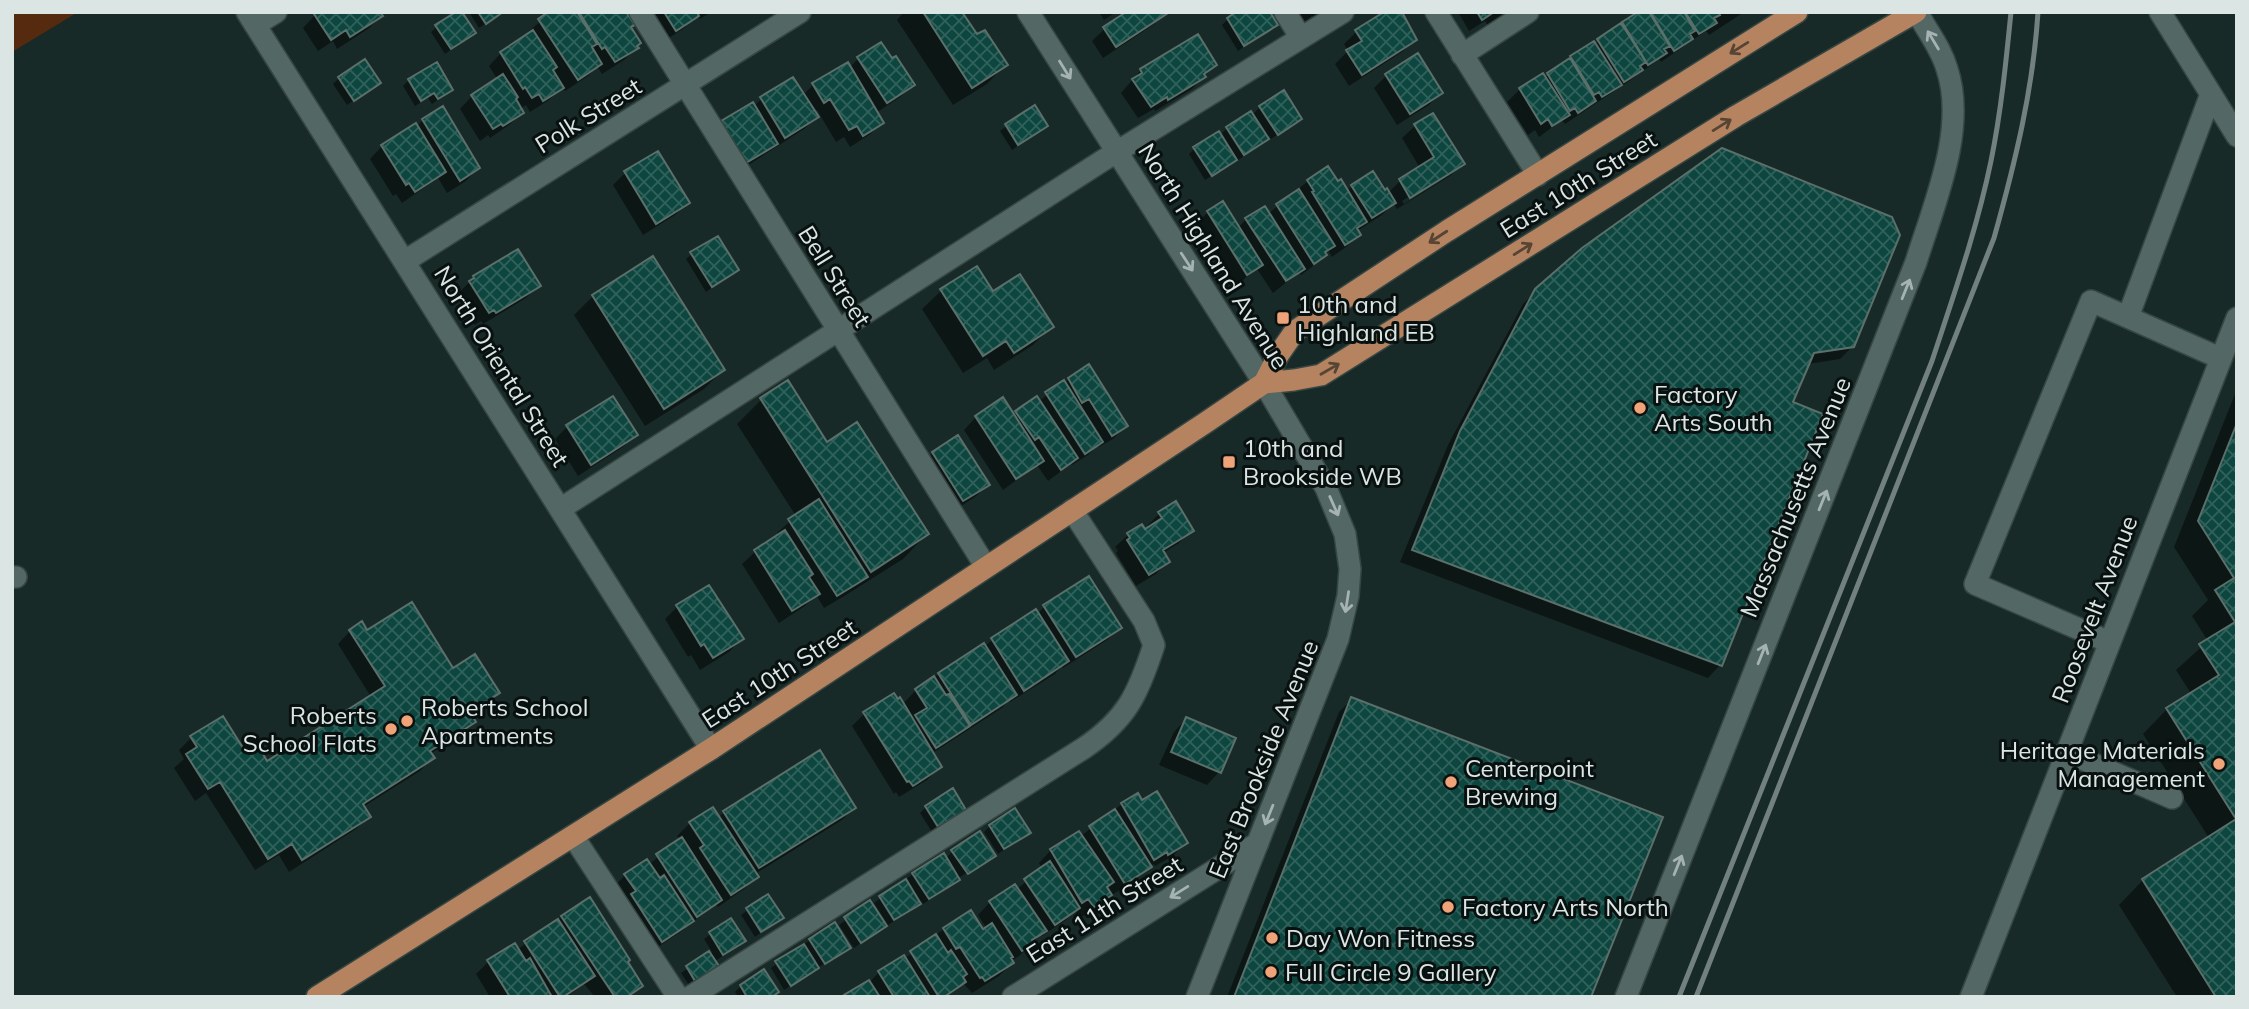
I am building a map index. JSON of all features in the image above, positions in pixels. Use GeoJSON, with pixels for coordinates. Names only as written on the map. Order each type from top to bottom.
{"type":"FeatureCollection","features":[{"type":"Feature","properties":{"kind":"main road","name":"East 10th Street"},"geometry":{"type":"LineString","coordinates":[[1264,383],[1295,331],[1447,231],[1797,12]]}},
{"type":"Feature","properties":{"kind":"main road","name":"East 10th Street"},"geometry":{"type":"LineString","coordinates":[[317,997],[711,749],[1264,383],[1321,375],[1737,116],[1916,12]]}},
{"type":"Feature","properties":{"kind":"street"},"geometry":{"type":"LineString","coordinates":[[251,19],[276,12]]}},
{"type":"Feature","properties":{"kind":"street","name":"Bell Street"},"geometry":{"type":"LineString","coordinates":[[640,12],[986,567]]}},
{"type":"Feature","properties":{"kind":"street","name":"Polk Street"},"geometry":{"type":"LineString","coordinates":[[405,261],[800,12]]}},
{"type":"Feature","properties":{"kind":"street","name":"North Highland Avenue"},"geometry":{"type":"LineString","coordinates":[[1028,12],[1264,383],[1326,488],[1345,534]]}},
{"type":"Feature","properties":{"kind":"street"},"geometry":{"type":"LineString","coordinates":[[1284,12],[1301,38]]}},
{"type":"Feature","properties":{"kind":"street"},"geometry":{"type":"LineString","coordinates":[[560,509],[838,329],[1343,12]]}},
{"type":"Feature","properties":{"kind":"street"},"geometry":{"type":"LineString","coordinates":[[1436,12],[1538,175]]}},
{"type":"Feature","properties":{"kind":"street"},"geometry":{"type":"LineString","coordinates":[[1462,55],[1528,12]]}},
{"type":"Feature","properties":{"kind":"street","name":"Massachusetts Avenue"},"geometry":{"type":"LineString","coordinates":[[1626,997],[1916,262],[1943,173],[1951,142],[1953,94],[1947,68],[1937,44],[1916,12]]}},
{"type":"Feature","properties":{"kind":"street"},"geometry":{"type":"LineString","coordinates":[[2160,12],[2237,135]]}},
{"type":"Feature","properties":{"kind":"street","name":"North Oriental Street"},"geometry":{"type":"LineString","coordinates":[[251,19],[711,749]]}},
{"type":"Feature","properties":{"kind":"street"},"geometry":{"type":"LineString","coordinates":[[2128,317],[2211,94]]}},
{"type":"Feature","properties":{"kind":"street"},"geometry":{"type":"LineString","coordinates":[[2109,642],[1975,584],[2091,301],[2220,358]]}},
{"type":"Feature","properties":{"kind":"street","name":"Roosevelt Avenue"},"geometry":{"type":"LineString","coordinates":[[1971,997],[2237,318]]}},
{"type":"Feature","properties":{"kind":"street"},"geometry":{"type":"LineString","coordinates":[[690,997],[1084,748],[1106,733],[1123,716],[1154,645],[1144,621],[1072,510]]}},
{"type":"Feature","properties":{"kind":"street","name":"East Brookside Avenue"},"geometry":{"type":"LineString","coordinates":[[1197,997],[1338,639],[1346,607],[1350,569],[1345,534]]}},
{"type":"Feature","properties":{"kind":"street"},"geometry":{"type":"LineString","coordinates":[[2066,752],[2172,798]]}},
{"type":"Feature","properties":{"kind":"street"},"geometry":{"type":"LineString","coordinates":[[573,836],[678,997]]}},
{"type":"Feature","properties":{"kind":"street","name":"East 11th Street"},"geometry":{"type":"LineString","coordinates":[[1013,997],[1258,843]]}},
{"type":"Feature","properties":{"kind":"shaded area"},"geometry":{"type":"Polygon","coordinates":[[[12,12],[78,12],[12,52],[12,12]]]}},
{"type":"Feature","properties":{"kind":"building"},"geometry":{"type":"Polygon","coordinates":[[[380,12],[383,16],[350,37],[346,30],[331,40],[314,14],[380,12]]]}},
{"type":"Feature","properties":{"kind":"building"},"geometry":{"type":"Polygon","coordinates":[[[456,12],[462,12],[476,33],[451,49],[435,25],[456,12]]]}},
{"type":"Feature","properties":{"kind":"building"},"geometry":{"type":"Polygon","coordinates":[[[478,12],[503,12],[486,24],[478,12]]]}},
{"type":"Feature","properties":{"kind":"building"},"geometry":{"type":"Polygon","coordinates":[[[548,12],[577,12],[597,44],[592,47],[602,64],[578,80],[538,19],[548,12]]]}},
{"type":"Feature","properties":{"kind":"building"},"geometry":{"type":"Polygon","coordinates":[[[579,12],[626,12],[635,25],[631,27],[641,43],[637,46],[639,48],[615,62],[605,47],[602,49],[579,12]]]}},
{"type":"Feature","properties":{"kind":"building"},"geometry":{"type":"Polygon","coordinates":[[[664,12],[697,12],[699,16],[676,31],[664,12]]]}},
{"type":"Feature","properties":{"kind":"building"},"geometry":{"type":"Polygon","coordinates":[[[923,12],[962,12],[977,34],[985,30],[1008,65],[972,88],[923,12]]]}},
{"type":"Feature","properties":{"kind":"building"},"geometry":{"type":"Polygon","coordinates":[[[1122,12],[1168,13],[1116,47],[1103,27],[1123,14],[1122,12]]]}},
{"type":"Feature","properties":{"kind":"building"},"geometry":{"type":"Polygon","coordinates":[[[1236,12],[1270,12],[1278,25],[1244,46],[1227,18],[1236,12]]]}},
{"type":"Feature","properties":{"kind":"building"},"geometry":{"type":"Polygon","coordinates":[[[1384,12],[1402,12],[1417,40],[1362,75],[1346,50],[1362,41],[1355,30],[1384,12]]]}},
{"type":"Feature","properties":{"kind":"building"},"geometry":{"type":"Polygon","coordinates":[[[1477,12],[1494,12],[1482,20],[1477,12]]]}},
{"type":"Feature","properties":{"kind":"building"},"geometry":{"type":"Polygon","coordinates":[[[1638,12],[1649,12],[1670,46],[1664,49],[1667,53],[1648,65],[1622,22],[1638,12]]]}},
{"type":"Feature","properties":{"kind":"building"},"geometry":{"type":"Polygon","coordinates":[[[1650,12],[1684,12],[1695,31],[1690,34],[1693,39],[1674,51],[1650,12]]]}},
{"type":"Feature","properties":{"kind":"building"},"geometry":{"type":"Polygon","coordinates":[[[1685,12],[1718,12],[1720,15],[1714,18],[1717,23],[1699,34],[1685,12]]]}},
{"type":"Feature","properties":{"kind":"building"},"geometry":{"type":"Polygon","coordinates":[[[1621,23],[1646,62],[1640,66],[1643,70],[1624,82],[1597,39],[1621,23]]]}},
{"type":"Feature","properties":{"kind":"building"},"geometry":{"type":"Polygon","coordinates":[[[533,30],[557,67],[553,70],[564,88],[543,101],[539,94],[532,98],[525,87],[523,89],[500,52],[533,30]]]}},
{"type":"Feature","properties":{"kind":"building"},"geometry":{"type":"Polygon","coordinates":[[[1198,34],[1217,65],[1204,74],[1206,77],[1151,107],[1132,79],[1142,73],[1140,69],[1198,34]]]}},
{"type":"Feature","properties":{"kind":"building"},"geometry":{"type":"Polygon","coordinates":[[[1594,41],[1622,85],[1602,97],[1599,92],[1594,95],[1570,56],[1594,41]]]}},
{"type":"Feature","properties":{"kind":"building"},"geometry":{"type":"Polygon","coordinates":[[[881,42],[892,58],[896,56],[915,85],[887,103],[857,57],[881,42]]]}},
{"type":"Feature","properties":{"kind":"building"},"geometry":{"type":"Polygon","coordinates":[[[1418,53],[1443,93],[1410,114],[1385,74],[1418,53]]]}},
{"type":"Feature","properties":{"kind":"building"},"geometry":{"type":"Polygon","coordinates":[[[1570,58],[1596,101],[1578,113],[1575,108],[1570,111],[1547,73],[1570,58]]]}},
{"type":"Feature","properties":{"kind":"building"},"geometry":{"type":"Polygon","coordinates":[[[365,59],[381,83],[354,101],[338,77],[365,59]]]}},
{"type":"Feature","properties":{"kind":"building"},"geometry":{"type":"Polygon","coordinates":[[[437,62],[453,90],[438,99],[434,93],[421,101],[408,79],[437,62]]]}},
{"type":"Feature","properties":{"kind":"building"},"geometry":{"type":"Polygon","coordinates":[[[848,62],[884,123],[863,136],[857,126],[849,130],[830,99],[824,103],[812,83],[848,62]]]}},
{"type":"Feature","properties":{"kind":"building"},"geometry":{"type":"Polygon","coordinates":[[[1543,73],[1570,115],[1552,126],[1548,119],[1541,124],[1519,88],[1543,73]]]}},
{"type":"Feature","properties":{"kind":"building"},"geometry":{"type":"Polygon","coordinates":[[[503,74],[518,97],[516,99],[524,113],[493,129],[471,95],[503,74]]]}},
{"type":"Feature","properties":{"kind":"building"},"geometry":{"type":"Polygon","coordinates":[[[793,77],[819,117],[785,138],[760,97],[793,77]]]}},
{"type":"Feature","properties":{"kind":"building"},"geometry":{"type":"Polygon","coordinates":[[[1284,90],[1302,119],[1278,135],[1259,106],[1284,90]]]}},
{"type":"Feature","properties":{"kind":"building"},"geometry":{"type":"Polygon","coordinates":[[[753,102],[778,144],[746,163],[721,121],[753,102]]]}},
{"type":"Feature","properties":{"kind":"building"},"geometry":{"type":"Polygon","coordinates":[[[1035,105],[1048,126],[1018,145],[1005,124],[1035,105]]]}},
{"type":"Feature","properties":{"kind":"building"},"geometry":{"type":"Polygon","coordinates":[[[443,106],[480,168],[460,181],[422,119],[443,106]]]}},
{"type":"Feature","properties":{"kind":"building"},"geometry":{"type":"Polygon","coordinates":[[[1251,111],[1269,139],[1244,155],[1226,127],[1251,111]]]}},
{"type":"Feature","properties":{"kind":"building"},"geometry":{"type":"Polygon","coordinates":[[[1433,113],[1465,164],[1410,198],[1399,179],[1434,157],[1414,124],[1433,113]]]}},
{"type":"Feature","properties":{"kind":"building"},"geometry":{"type":"Polygon","coordinates":[[[416,123],[446,172],[415,192],[409,183],[406,185],[381,145],[416,123]]]}},
{"type":"Feature","properties":{"kind":"building"},"geometry":{"type":"Polygon","coordinates":[[[1219,131],[1237,160],[1212,176],[1193,147],[1219,131]]]}},
{"type":"Feature","properties":{"kind":"building","name":"Factory Arts South"},"geometry":{"type":"Polygon","coordinates":[[[1722,148],[1892,217],[1900,235],[1854,347],[1814,353],[1793,402],[1823,414],[1722,666],[1412,550],[1460,431],[1535,289],[1582,248],[1722,148]]]}},
{"type":"Feature","properties":{"kind":"building"},"geometry":{"type":"Polygon","coordinates":[[[658,151],[690,203],[656,224],[624,171],[658,151]]]}},
{"type":"Feature","properties":{"kind":"building"},"geometry":{"type":"Polygon","coordinates":[[[1328,166],[1338,181],[1341,179],[1367,222],[1357,228],[1361,235],[1345,245],[1307,180],[1328,166]]]}},
{"type":"Feature","properties":{"kind":"building"},"geometry":{"type":"Polygon","coordinates":[[[1373,171],[1396,203],[1372,218],[1351,185],[1373,171]]]}},
{"type":"Feature","properties":{"kind":"building"},"geometry":{"type":"Polygon","coordinates":[[[1299,189],[1335,246],[1314,264],[1276,204],[1299,189]]]}},
{"type":"Feature","properties":{"kind":"building"},"geometry":{"type":"Polygon","coordinates":[[[1223,201],[1263,265],[1247,275],[1207,211],[1223,201]]]}},
{"type":"Feature","properties":{"kind":"building"},"geometry":{"type":"Polygon","coordinates":[[[1265,206],[1305,269],[1286,281],[1245,218],[1265,206]]]}},
{"type":"Feature","properties":{"kind":"building"},"geometry":{"type":"Polygon","coordinates":[[[718,236],[739,270],[712,287],[690,252],[718,236]]]}},
{"type":"Feature","properties":{"kind":"building"},"geometry":{"type":"Polygon","coordinates":[[[518,249],[541,286],[496,313],[494,310],[489,313],[469,281],[518,249]]]}},
{"type":"Feature","properties":{"kind":"building"},"geometry":{"type":"Polygon","coordinates":[[[653,256],[725,370],[664,409],[592,295],[653,256]]]}},
{"type":"Feature","properties":{"kind":"building"},"geometry":{"type":"Polygon","coordinates":[[[977,266],[993,291],[1020,274],[1054,327],[1014,353],[1006,341],[983,356],[940,289],[977,266]]]}},
{"type":"Feature","properties":{"kind":"building"},"geometry":{"type":"Polygon","coordinates":[[[1089,364],[1128,426],[1112,436],[1089,399],[1082,403],[1068,378],[1089,364]]]}},
{"type":"Feature","properties":{"kind":"building"},"geometry":{"type":"Polygon","coordinates":[[[788,380],[827,442],[857,422],[929,534],[871,572],[760,398],[788,380]]]}},
{"type":"Feature","properties":{"kind":"building"},"geometry":{"type":"Polygon","coordinates":[[[1064,380],[1103,442],[1085,454],[1045,392],[1064,380]]]}},
{"type":"Feature","properties":{"kind":"building"},"geometry":{"type":"Polygon","coordinates":[[[613,396],[638,435],[591,465],[566,425],[613,396]]]}},
{"type":"Feature","properties":{"kind":"building"},"geometry":{"type":"Polygon","coordinates":[[[1037,396],[1078,458],[1061,470],[1039,437],[1035,440],[1015,411],[1037,396]]]}},
{"type":"Feature","properties":{"kind":"building"},"geometry":{"type":"Polygon","coordinates":[[[1003,397],[1044,461],[1016,479],[975,416],[1003,397]]]}},
{"type":"Feature","properties":{"kind":"building","name":"Heritage Materials Management"},"geometry":{"type":"Polygon","coordinates":[[[2237,423],[2237,997],[2216,997],[2142,879],[2236,819],[2166,708],[2219,675],[2199,644],[2235,622],[2215,590],[2234,578],[2198,521],[2237,423]]]}},
{"type":"Feature","properties":{"kind":"building"},"geometry":{"type":"Polygon","coordinates":[[[958,435],[990,485],[963,501],[932,452],[958,435]]]}},
{"type":"Feature","properties":{"kind":"building"},"geometry":{"type":"Polygon","coordinates":[[[819,499],[868,577],[837,596],[788,519],[819,499]]]}},
{"type":"Feature","properties":{"kind":"building"},"geometry":{"type":"Polygon","coordinates":[[[1176,501],[1194,531],[1163,550],[1170,562],[1149,575],[1127,540],[1130,538],[1127,533],[1142,524],[1145,529],[1162,518],[1158,512],[1176,501]]]}},
{"type":"Feature","properties":{"kind":"building"},"geometry":{"type":"Polygon","coordinates":[[[785,530],[813,574],[809,577],[820,594],[792,611],[754,550],[785,530]]]}},
{"type":"Feature","properties":{"kind":"building"},"geometry":{"type":"Polygon","coordinates":[[[1089,576],[1122,628],[1076,657],[1043,605],[1089,576]]]}},
{"type":"Feature","properties":{"kind":"building"},"geometry":{"type":"Polygon","coordinates":[[[709,585],[744,639],[713,658],[704,644],[701,646],[676,605],[709,585]]]}},
{"type":"Feature","properties":{"kind":"building","name":"Roberts School Flats"},"geometry":{"type":"Polygon","coordinates":[[[412,602],[453,668],[475,654],[500,693],[470,712],[476,722],[430,751],[435,758],[363,804],[371,817],[302,860],[292,844],[268,859],[220,782],[208,789],[186,754],[197,747],[190,736],[223,716],[245,751],[257,743],[267,761],[385,686],[349,630],[362,621],[367,630],[412,602]]]}},
{"type":"Feature","properties":{"kind":"building"},"geometry":{"type":"Polygon","coordinates":[[[1036,609],[1069,661],[1024,691],[991,638],[1036,609]]]}},
{"type":"Feature","properties":{"kind":"building"},"geometry":{"type":"Polygon","coordinates":[[[984,643],[1017,695],[971,725],[938,673],[984,643]]]}},
{"type":"Feature","properties":{"kind":"building"},"geometry":{"type":"Polygon","coordinates":[[[934,676],[970,726],[936,748],[915,715],[927,708],[915,689],[934,676]]]}},
{"type":"Feature","properties":{"kind":"building"},"geometry":{"type":"Polygon","coordinates":[[[894,693],[898,699],[900,697],[942,767],[913,786],[907,782],[863,712],[894,693]]]}},
{"type":"Feature","properties":{"kind":"building","name":"Factory Arts North"},"geometry":{"type":"Polygon","coordinates":[[[1351,697],[1663,817],[1591,997],[1234,997],[1351,697]]]}},
{"type":"Feature","properties":{"kind":"building"},"geometry":{"type":"Polygon","coordinates":[[[1186,717],[1236,738],[1221,773],[1171,752],[1186,717]]]}},
{"type":"Feature","properties":{"kind":"building"},"geometry":{"type":"Polygon","coordinates":[[[820,750],[856,808],[759,868],[723,811],[820,750]]]}},
{"type":"Feature","properties":{"kind":"building"},"geometry":{"type":"Polygon","coordinates":[[[953,788],[966,810],[938,827],[925,806],[953,788]]]}},
{"type":"Feature","properties":{"kind":"building"},"geometry":{"type":"Polygon","coordinates":[[[1157,791],[1188,843],[1154,860],[1121,803],[1138,793],[1142,800],[1157,791]]]}},
{"type":"Feature","properties":{"kind":"building"},"geometry":{"type":"Polygon","coordinates":[[[713,807],[759,877],[731,895],[700,848],[704,845],[689,822],[713,807]]]}},
{"type":"Feature","properties":{"kind":"building"},"geometry":{"type":"Polygon","coordinates":[[[1015,808],[1031,833],[1004,849],[989,825],[1015,808]]]}},
{"type":"Feature","properties":{"kind":"building"},"geometry":{"type":"Polygon","coordinates":[[[1115,809],[1152,867],[1125,884],[1089,826],[1115,809]]]}},
{"type":"Feature","properties":{"kind":"building"},"geometry":{"type":"Polygon","coordinates":[[[980,831],[996,856],[968,874],[951,850],[980,831]]]}},
{"type":"Feature","properties":{"kind":"building"},"geometry":{"type":"Polygon","coordinates":[[[1079,831],[1114,882],[1107,887],[1112,895],[1094,907],[1088,899],[1082,903],[1050,849],[1079,831]]]}},
{"type":"Feature","properties":{"kind":"building"},"geometry":{"type":"Polygon","coordinates":[[[682,837],[722,900],[697,917],[656,854],[682,837]]]}},
{"type":"Feature","properties":{"kind":"building"},"geometry":{"type":"Polygon","coordinates":[[[944,853],[960,880],[929,899],[912,873],[944,853]]]}},
{"type":"Feature","properties":{"kind":"building"},"geometry":{"type":"Polygon","coordinates":[[[647,859],[660,878],[664,875],[694,921],[662,942],[631,894],[636,891],[624,874],[647,859]]]}},
{"type":"Feature","properties":{"kind":"building"},"geometry":{"type":"Polygon","coordinates":[[[1050,861],[1080,908],[1055,925],[1024,879],[1050,861]]]}},
{"type":"Feature","properties":{"kind":"building"},"geometry":{"type":"Polygon","coordinates":[[[906,879],[921,904],[894,920],[879,896],[906,879]]]}},
{"type":"Feature","properties":{"kind":"building"},"geometry":{"type":"Polygon","coordinates":[[[1015,884],[1047,931],[1032,940],[1034,944],[1022,951],[989,901],[1015,884]]]}},
{"type":"Feature","properties":{"kind":"building"},"geometry":{"type":"Polygon","coordinates":[[[768,894],[784,918],[761,932],[746,908],[768,894]]]}},
{"type":"Feature","properties":{"kind":"building"},"geometry":{"type":"Polygon","coordinates":[[[590,897],[630,960],[628,962],[643,986],[627,997],[615,997],[561,916],[590,897]]]}},
{"type":"Feature","properties":{"kind":"building"},"geometry":{"type":"Polygon","coordinates":[[[870,900],[887,926],[861,943],[844,917],[870,900]]]}},
{"type":"Feature","properties":{"kind":"building"},"geometry":{"type":"Polygon","coordinates":[[[971,910],[983,929],[992,923],[1013,957],[1011,958],[1014,963],[985,981],[980,978],[960,947],[956,949],[943,928],[971,910]]]}},
{"type":"Feature","properties":{"kind":"building"},"geometry":{"type":"Polygon","coordinates":[[[731,918],[746,941],[723,955],[709,932],[731,918]]]}},
{"type":"Feature","properties":{"kind":"building"},"geometry":{"type":"Polygon","coordinates":[[[558,919],[595,976],[563,997],[560,997],[524,941],[558,919]]]}},
{"type":"Feature","properties":{"kind":"building"},"geometry":{"type":"Polygon","coordinates":[[[835,922],[851,948],[825,964],[809,939],[835,922]]]}},
{"type":"Feature","properties":{"kind":"building"},"geometry":{"type":"Polygon","coordinates":[[[936,934],[948,953],[951,950],[967,974],[963,977],[966,982],[944,997],[939,997],[910,951],[936,934]]]}},
{"type":"Feature","properties":{"kind":"building"},"geometry":{"type":"Polygon","coordinates":[[[515,943],[526,961],[530,958],[552,997],[510,997],[487,960],[515,943]]]}},
{"type":"Feature","properties":{"kind":"building"},"geometry":{"type":"Polygon","coordinates":[[[804,944],[819,968],[791,986],[775,961],[804,944]]]}},
{"type":"Feature","properties":{"kind":"building"},"geometry":{"type":"Polygon","coordinates":[[[709,951],[719,966],[695,981],[686,966],[709,951]]]}},
{"type":"Feature","properties":{"kind":"building"},"geometry":{"type":"Polygon","coordinates":[[[904,955],[930,997],[894,997],[878,971],[904,955]]]}},
{"type":"Feature","properties":{"kind":"building"},"geometry":{"type":"Polygon","coordinates":[[[764,969],[779,992],[772,997],[747,997],[740,985],[764,969]]]}},
{"type":"Feature","properties":{"kind":"building"},"geometry":{"type":"Polygon","coordinates":[[[869,980],[880,997],[845,997],[844,995],[869,980]]]}},
{"type":"Feature","properties":{"kind":"railway"},"geometry":{"type":"LineString","coordinates":[[1679,997],[1932,361],[1965,261],[1995,143],[2011,12]]}},
{"type":"Feature","properties":{"kind":"railway"},"geometry":{"type":"LineString","coordinates":[[1696,997],[1994,238],[2022,126],[2032,70],[2038,12]]}},
{"type":"Feature","properties":{"kind":"place","name":"10th and Highland EB"},"geometry":{"type":"Point","coordinates":[1283,318]}},
{"type":"Feature","properties":{"kind":"place","name":"Factory Arts South"},"geometry":{"type":"Point","coordinates":[1640,408]}},
{"type":"Feature","properties":{"kind":"place","name":"10th and Brookside WB"},"geometry":{"type":"Point","coordinates":[1229,462]}},
{"type":"Feature","properties":{"kind":"place","name":"Roberts School Apartments"},"geometry":{"type":"Point","coordinates":[407,721]}},
{"type":"Feature","properties":{"kind":"place","name":"Roberts School Flats"},"geometry":{"type":"Point","coordinates":[391,729]}},
{"type":"Feature","properties":{"kind":"place","name":"Heritage Materials Management"},"geometry":{"type":"Point","coordinates":[2219,764]}},
{"type":"Feature","properties":{"kind":"place","name":"Centerpoint Brewing"},"geometry":{"type":"Point","coordinates":[1451,782]}},
{"type":"Feature","properties":{"kind":"place","name":"Factory Arts North"},"geometry":{"type":"Point","coordinates":[1448,907]}},
{"type":"Feature","properties":{"kind":"place","name":"Day Won Fitness"},"geometry":{"type":"Point","coordinates":[1272,938]}},
{"type":"Feature","properties":{"kind":"place","name":"Full Circle 9 Gallery"},"geometry":{"type":"Point","coordinates":[1271,972]}}]}
